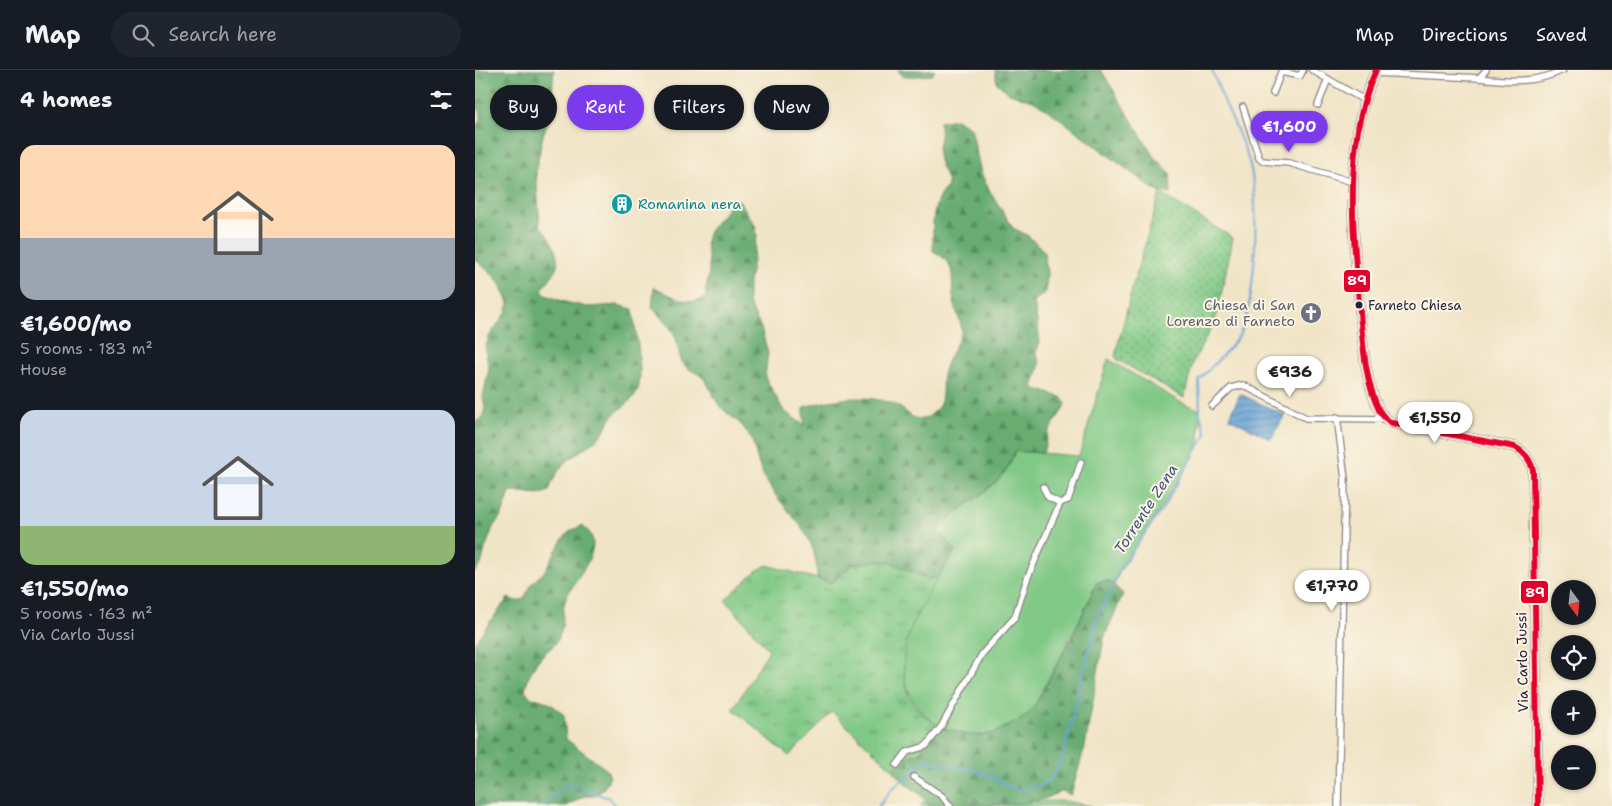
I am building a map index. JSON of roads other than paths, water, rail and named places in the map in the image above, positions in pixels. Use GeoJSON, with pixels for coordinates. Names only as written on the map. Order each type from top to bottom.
{"type":"FeatureCollection","features":[{"type":"Feature","properties":{"kind":"street"},"geometry":{"type":"LineString","coordinates":[[1273,93],[1281,72],[1299,76],[1303,70]]}},
{"type":"Feature","properties":{"kind":"street"},"geometry":{"type":"LineString","coordinates":[[1313,70],[1363,100]]}},
{"type":"Feature","properties":{"kind":"street"},"geometry":{"type":"LineString","coordinates":[[1479,78],[1486,70]]}},
{"type":"Feature","properties":{"kind":"street"},"geometry":{"type":"LineString","coordinates":[[1386,419],[1379,412],[1374,399],[1366,364],[1353,227],[1355,144],[1363,100],[1376,71],[1521,82],[1549,76],[1563,70]]}},
{"type":"Feature","properties":{"kind":"street"},"geometry":{"type":"LineString","coordinates":[[1318,106],[1328,79]]}},
{"type":"Feature","properties":{"kind":"street"},"geometry":{"type":"LineString","coordinates":[[1243,107],[1259,158],[1262,161],[1289,163],[1353,182]]}},
{"type":"Feature","properties":{"kind":"street","name":"Via Carlo Jussi"},"geometry":{"type":"LineString","coordinates":[[1212,406],[1231,388],[1243,385],[1307,418],[1386,419],[1419,429],[1515,447],[1525,453],[1533,470],[1538,806]]}},
{"type":"Feature","properties":{"kind":"street"},"geometry":{"type":"LineString","coordinates":[[1337,417],[1345,479],[1338,806]]}},
{"type":"Feature","properties":{"kind":"street"},"geometry":{"type":"LineString","coordinates":[[897,765],[907,752],[926,746],[941,727],[982,654],[1015,617],[1027,579],[1060,503],[1068,500],[1081,462]]}},
{"type":"Feature","properties":{"kind":"street"},"geometry":{"type":"LineString","coordinates":[[1043,487],[1048,496],[1060,503]]}},
{"type":"Feature","properties":{"kind":"street"},"geometry":{"type":"LineString","coordinates":[[914,777],[942,796],[950,806]]}},
{"type":"Feature","properties":{"kind":"water"},"geometry":{"type":"Polygon","coordinates":[[[1240,394],[1285,415],[1271,439],[1229,418],[1240,394]]]}},
{"type":"Feature","properties":{"kind":"waterway","name":"Torrente Zena"},"geometry":{"type":"LineString","coordinates":[[879,806],[891,790],[925,760],[981,772],[1018,790],[1049,782],[1062,759],[1097,618],[1121,567],[1163,508],[1206,434],[1200,414],[1199,380],[1238,337],[1251,295],[1255,245],[1252,175],[1244,147],[1212,70]]}},
{"type":"Feature","properties":{"kind":"waterway","name":"Torrente Zena"},"geometry":{"type":"LineString","coordinates":[[541,806],[569,784],[609,798],[617,806]]}},
{"type":"Feature","properties":{"kind":"place","name":"Romanina nera"},"geometry":{"type":"Point","coordinates":[622,204]}},
{"type":"Feature","properties":{"kind":"place","name":"Farneto Chiesa"},"geometry":{"type":"Point","coordinates":[1359,305]}},
{"type":"Feature","properties":{"kind":"place","name":"Chiesa di San Lorenzo di Farneto"},"geometry":{"type":"Point","coordinates":[1311,313]}}]}
